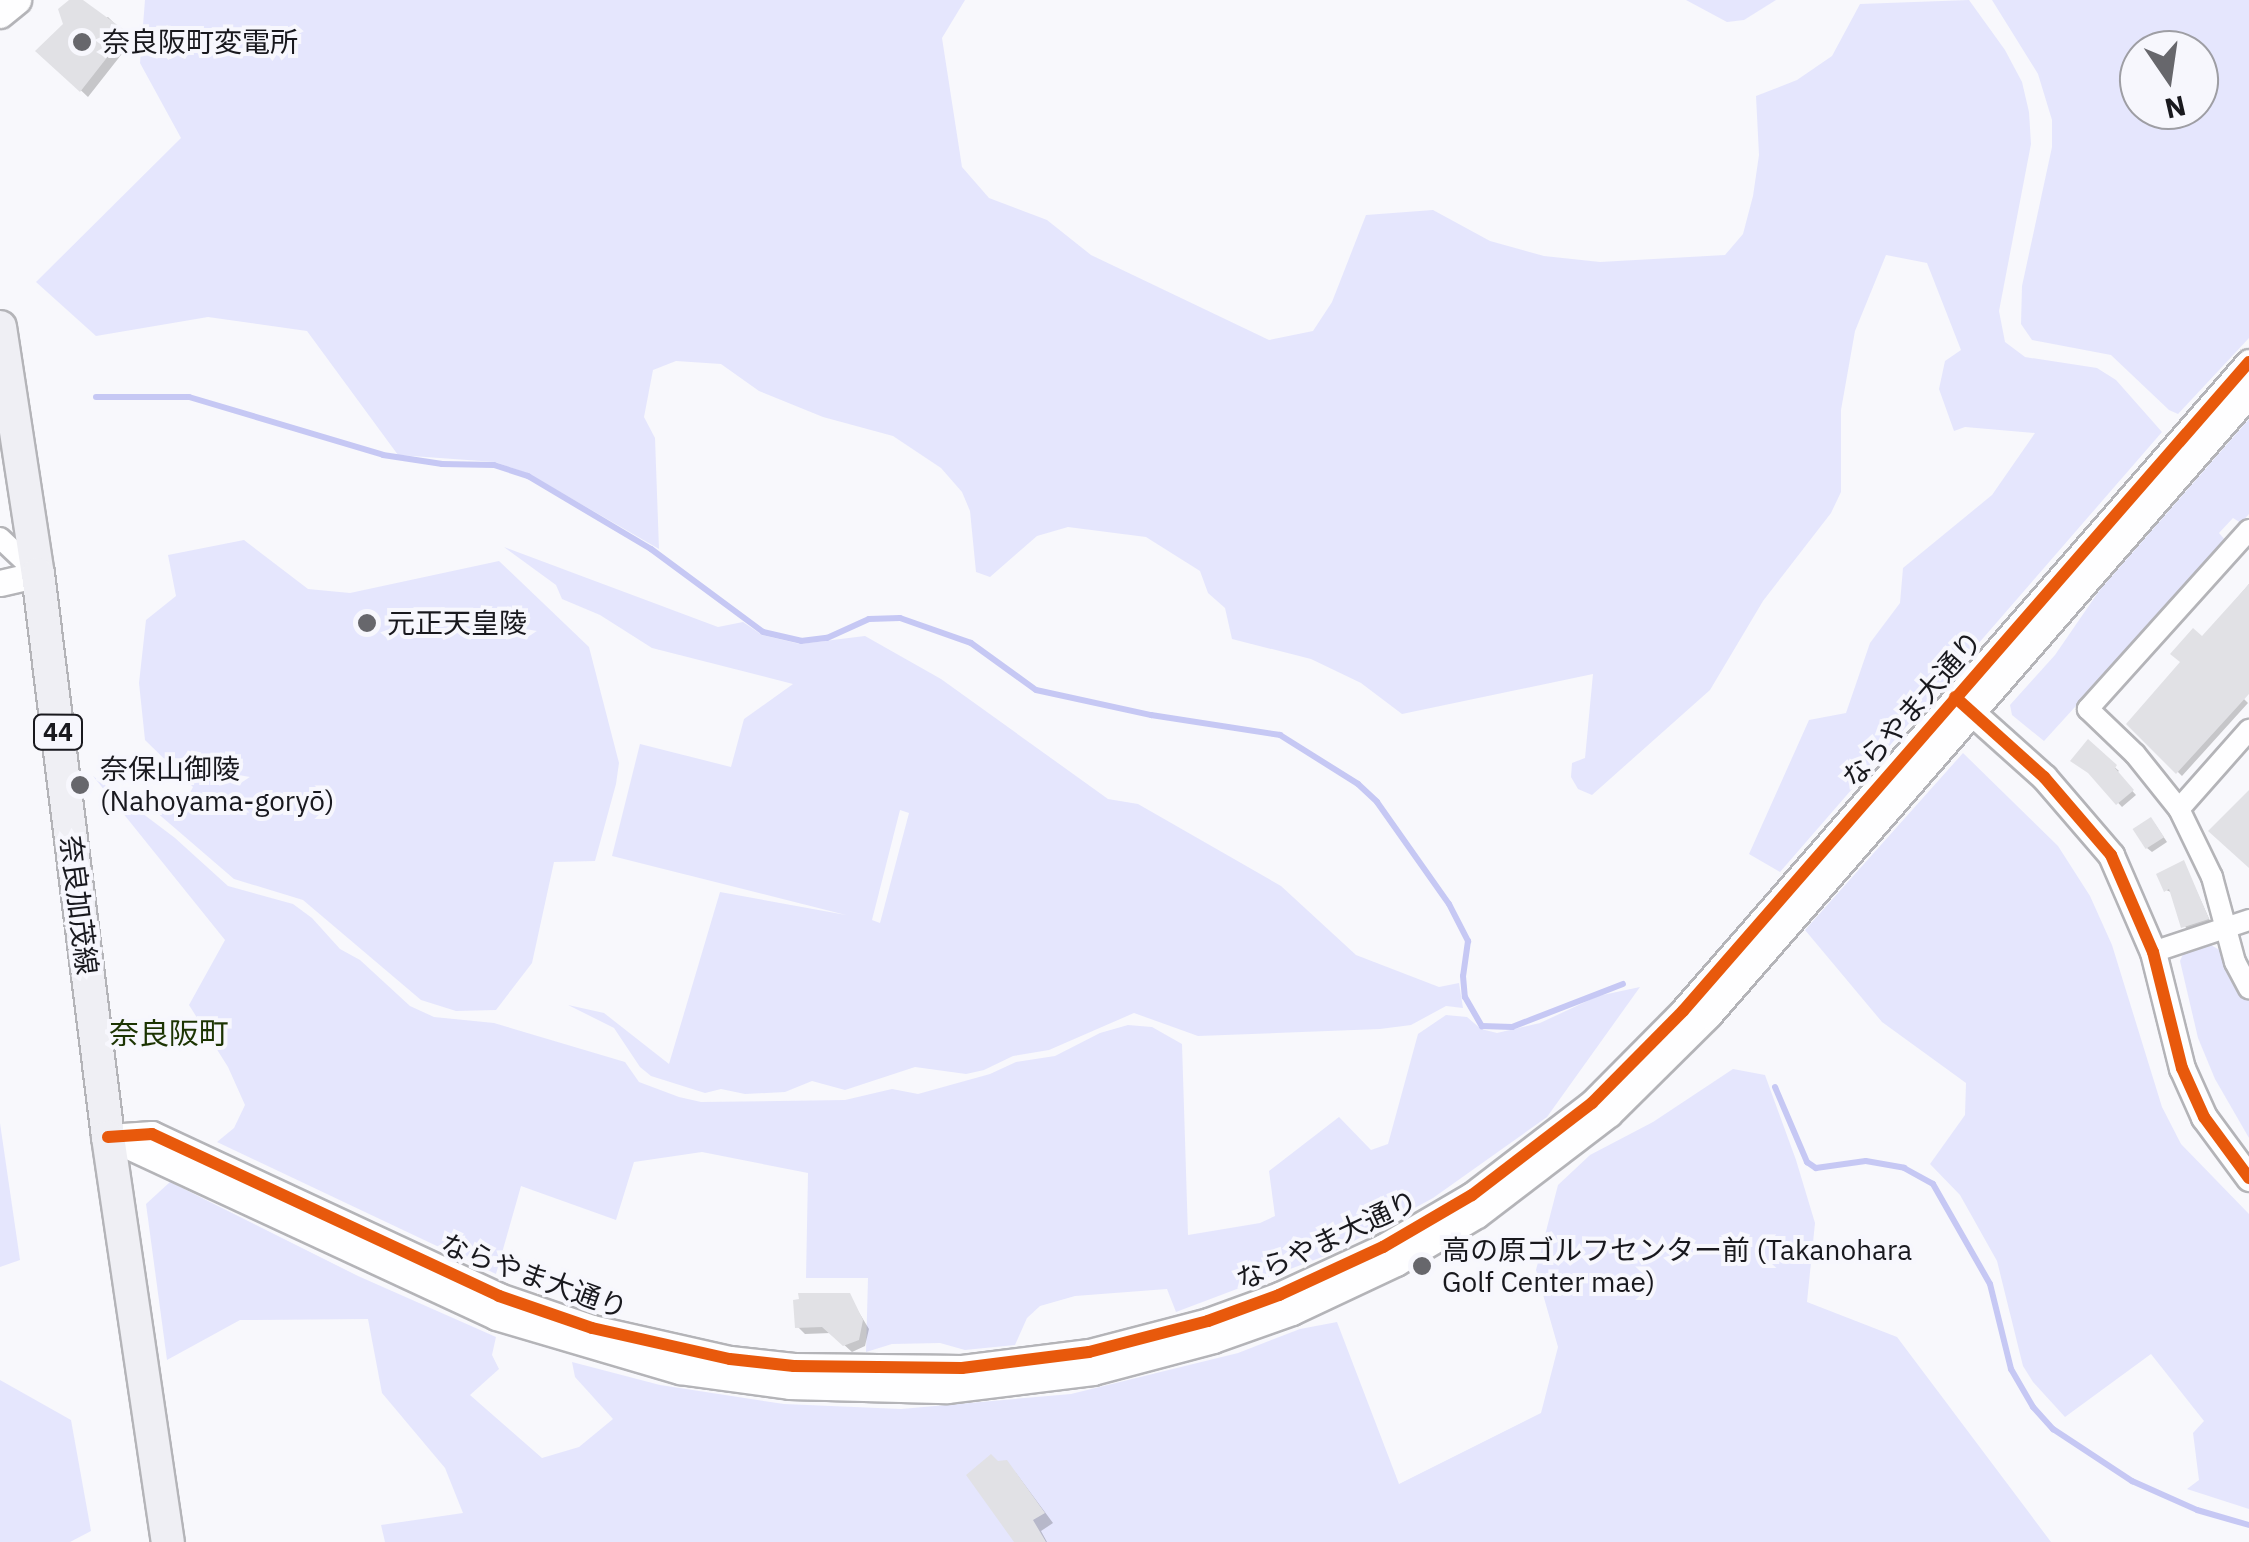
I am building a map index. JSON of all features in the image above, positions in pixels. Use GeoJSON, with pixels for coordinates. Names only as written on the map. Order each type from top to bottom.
{"type":"FeatureCollection","features":[{"type":"Feature","properties":{"kind":"main road"},"geometry":{"type":"LineString","coordinates":[[0,14],[17,0]]}},
{"type":"Feature","properties":{"kind":"main road","name":"奈良加茂線"},"geometry":{"type":"LineString","coordinates":[[0,328],[38,574],[108,1137],[168,1542]]}},
{"type":"Feature","properties":{"kind":"street","name":"ならやま大通り"},"geometry":{"type":"LineString","coordinates":[[108,1137],[152,1134],[420,1261],[592,1328],[730,1358],[794,1366],[962,1368],[1088,1352],[1180,1330],[1342,1268],[1472,1195],[1647,1065],[1963,704],[2249,362]]}},
{"type":"Feature","properties":{"kind":"street","name":"ならやま大通り"},"geometry":{"type":"LineString","coordinates":[[1963,704],[2249,394]]}},
{"type":"Feature","properties":{"kind":"street"},"geometry":{"type":"LineString","coordinates":[[0,538],[38,574]]}},
{"type":"Feature","properties":{"kind":"street"},"geometry":{"type":"LineString","coordinates":[[2246,538],[2088,710],[2135,754],[2179,809],[2212,878],[2235,962],[2249,988]]}},
{"type":"Feature","properties":{"kind":"street"},"geometry":{"type":"LineString","coordinates":[[0,583],[38,574]]}},
{"type":"Feature","properties":{"kind":"street"},"geometry":{"type":"LineString","coordinates":[[1963,704],[2088,823],[2125,881],[2153,952],[2182,1068],[2204,1117],[2249,1178]]}},
{"type":"Feature","properties":{"kind":"street"},"geometry":{"type":"LineString","coordinates":[[2179,809],[2249,730]]}},
{"type":"Feature","properties":{"kind":"street"},"geometry":{"type":"LineString","coordinates":[[2153,952],[2249,920]]}},
{"type":"Feature","properties":{"kind":"shaded area"},"geometry":{"type":"Polygon","coordinates":[[[145,0],[965,0],[942,38],[962,167],[989,198],[1047,220],[1091,255],[1269,340],[1313,331],[1332,302],[1366,215],[1433,210],[1490,241],[1544,256],[1600,262],[1725,255],[1743,234],[1753,196],[1759,155],[1756,96],[1797,80],[1832,56],[1860,4],[1969,0],[2005,50],[2022,82],[2029,112],[2031,144],[1999,311],[2005,342],[2025,357],[2097,368],[2116,380],[2162,432],[1780,872],[1749,854],[1809,720],[1846,713],[1870,643],[1900,603],[1903,568],[1992,495],[2035,433],[1965,427],[1954,431],[1939,389],[1945,361],[1961,350],[1927,263],[1886,255],[1855,331],[1841,410],[1841,492],[1831,513],[1763,601],[1710,690],[1592,795],[1578,789],[1571,777],[1572,763],[1585,758],[1593,674],[1402,714],[1361,683],[1311,659],[1232,639],[1225,608],[1208,593],[1200,571],[1146,537],[1068,527],[1037,536],[990,577],[976,572],[970,511],[962,492],[941,468],[893,436],[823,417],[759,391],[721,364],[676,361],[653,370],[644,417],[655,438],[659,549],[529,474],[495,462],[398,455],[307,331],[208,317],[96,336],[36,282],[181,138],[140,63],[145,0]]]}},
{"type":"Feature","properties":{"kind":"shaded area"},"geometry":{"type":"Polygon","coordinates":[[[1686,0],[1776,0],[1744,20],[1727,22],[1686,0]]]}},
{"type":"Feature","properties":{"kind":"shaded area"},"geometry":{"type":"Polygon","coordinates":[[[1992,0],[2249,0],[2249,338],[2178,414],[2111,355],[2032,340],[2021,324],[2022,286],[2052,147],[2052,120],[2038,74],[1992,0]]]}},
{"type":"Feature","properties":{"kind":"shaded area"},"geometry":{"type":"Polygon","coordinates":[[[2249,419],[2249,514],[2241,523],[2233,518],[2219,533],[2226,541],[2044,741],[2012,715],[2010,705],[2055,655],[2099,591],[2249,419]]]}},
{"type":"Feature","properties":{"kind":"shaded area"},"geometry":{"type":"Polygon","coordinates":[[[244,540],[308,589],[350,593],[499,561],[589,647],[619,763],[616,784],[595,861],[554,862],[532,963],[496,1010],[456,1011],[421,1000],[303,900],[234,879],[155,811],[185,803],[193,787],[145,740],[139,683],[146,620],[176,596],[168,555],[244,540]]]}},
{"type":"Feature","properties":{"kind":"shaded area"},"geometry":{"type":"Polygon","coordinates":[[[504,547],[718,627],[743,622],[762,635],[800,644],[865,636],[941,679],[1108,799],[1138,804],[1281,886],[1356,955],[1439,987],[1459,983],[1463,1008],[1446,1006],[1411,1025],[1380,1029],[1198,1036],[1134,1013],[1049,1050],[1013,1056],[984,1070],[966,1074],[915,1067],[845,1090],[812,1081],[785,1092],[745,1094],[721,1089],[705,1093],[651,1076],[640,1067],[614,1028],[568,1005],[604,1013],[669,1064],[720,892],[846,915],[612,856],[640,744],[731,767],[744,719],[793,684],[652,648],[600,615],[562,599],[556,585],[504,547]],[[900,810],[872,920],[880,923],[909,813],[900,810]]]}},
{"type":"Feature","properties":{"kind":"shaded area"},"geometry":{"type":"Polygon","coordinates":[[[1963,753],[2058,846],[2090,896],[2112,945],[2162,1107],[2181,1144],[2249,1214],[2249,1509],[2187,1489],[2199,1480],[2193,1433],[2204,1421],[2151,1354],[2065,1417],[2033,1382],[2023,1366],[1997,1261],[1960,1195],[1930,1164],[1965,1115],[1966,1083],[1882,1022],[1805,930],[1963,753]]]}},
{"type":"Feature","properties":{"kind":"shaded area"},"geometry":{"type":"Polygon","coordinates":[[[93,776],[175,838],[228,886],[293,904],[312,918],[340,949],[360,960],[410,1006],[434,1017],[494,1023],[625,1062],[639,1082],[679,1097],[701,1102],[845,1100],[892,1089],[918,1094],[990,1074],[1016,1062],[1055,1056],[1100,1033],[1128,1025],[1152,1027],[1182,1044],[1188,1235],[1260,1223],[1275,1216],[1269,1171],[1339,1117],[1371,1150],[1388,1144],[1418,1034],[1446,1015],[1467,1017],[1481,1029],[1497,1033],[1540,1023],[1598,996],[1640,987],[1547,1117],[1433,1198],[1330,1254],[1176,1312],[1167,1289],[1075,1296],[1040,1306],[1027,1318],[1015,1345],[965,1350],[940,1343],[892,1344],[866,1352],[868,1278],[806,1278],[808,1173],[702,1152],[634,1162],[616,1220],[521,1186],[496,1274],[217,1142],[234,1128],[245,1105],[228,1067],[189,1005],[225,940],[93,776]]]}},
{"type":"Feature","properties":{"kind":"shaded area"},"geometry":{"type":"Polygon","coordinates":[[[2211,945],[2223,952],[2249,1000],[2249,1138],[2215,1079],[2198,1038],[2180,961],[2184,952],[2211,945]]]}},
{"type":"Feature","properties":{"kind":"shaded area"},"geometry":{"type":"Polygon","coordinates":[[[1733,1069],[1765,1075],[1796,1160],[1815,1223],[1807,1302],[1897,1337],[2051,1542],[385,1542],[381,1525],[463,1513],[445,1468],[382,1393],[368,1319],[240,1320],[167,1360],[146,1204],[170,1182],[358,1276],[496,1337],[492,1355],[499,1369],[470,1395],[542,1458],[579,1447],[613,1419],[575,1377],[572,1362],[660,1385],[784,1404],[901,1409],[1071,1394],[1238,1353],[1300,1329],[1337,1322],[1399,1484],[1541,1413],[1558,1347],[1536,1270],[1558,1185],[1590,1155],[1653,1122],[1733,1069]]]}},
{"type":"Feature","properties":{"kind":"shaded area"},"geometry":{"type":"Polygon","coordinates":[[[0,1123],[20,1260],[0,1267],[0,1123]]]}},
{"type":"Feature","properties":{"kind":"shaded area"},"geometry":{"type":"Polygon","coordinates":[[[0,1380],[71,1420],[91,1531],[70,1542],[0,1542],[0,1380]]]}},
{"type":"Feature","properties":{"kind":"building","name":"奈良阪町変電所"},"geometry":{"type":"Polygon","coordinates":[[[69,0],[83,0],[127,32],[80,92],[35,51],[63,24],[58,9],[69,0]]]}},
{"type":"Feature","properties":{"kind":"building"},"geometry":{"type":"Polygon","coordinates":[[[2249,584],[2249,694],[2176,774],[2126,724],[2180,662],[2170,654],[2193,628],[2202,636],[2249,584]]]}},
{"type":"Feature","properties":{"kind":"building"},"geometry":{"type":"Polygon","coordinates":[[[2088,739],[2117,765],[2115,768],[2134,790],[2116,805],[2088,773],[2070,761],[2088,739]]]}},
{"type":"Feature","properties":{"kind":"building"},"geometry":{"type":"Polygon","coordinates":[[[2249,790],[2249,868],[2208,831],[2249,790]]]}},
{"type":"Feature","properties":{"kind":"building"},"geometry":{"type":"Polygon","coordinates":[[[2151,817],[2164,837],[2146,849],[2133,829],[2151,817]]]}},
{"type":"Feature","properties":{"kind":"building"},"geometry":{"type":"Polygon","coordinates":[[[2184,860],[2209,919],[2181,928],[2169,889],[2164,892],[2156,874],[2184,860]]]}},
{"type":"Feature","properties":{"kind":"building"},"geometry":{"type":"Polygon","coordinates":[[[798,1293],[850,1293],[863,1320],[859,1340],[843,1346],[822,1327],[795,1328],[793,1300],[799,1299],[798,1293]]]}},
{"type":"Feature","properties":{"kind":"building"},"geometry":{"type":"Polygon","coordinates":[[[991,1454],[998,1461],[1007,1460],[1045,1513],[1033,1520],[1046,1542],[1014,1542],[966,1475],[991,1454]]]}},
{"type":"Feature","properties":{"kind":"waterway"},"geometry":{"type":"LineString","coordinates":[[96,397],[189,397],[383,455],[442,464],[494,465],[528,476],[651,549],[763,632],[801,641],[827,638],[869,619],[900,618],[971,643],[1036,690],[1151,715],[1280,735],[1358,784],[1377,802],[1449,904],[1468,941],[1463,976],[1465,997],[1482,1026],[1512,1027],[1623,984]]}},
{"type":"Feature","properties":{"kind":"waterway"},"geometry":{"type":"LineString","coordinates":[[1775,1087],[1807,1162],[1816,1168],[1866,1161],[1904,1168],[1933,1184],[1990,1284],[2011,1369],[2033,1407],[2053,1429],[2132,1481],[2197,1510],[2249,1525]]}},
{"type":"Feature","properties":{"kind":"cycle path"},"geometry":{"type":"LineString","coordinates":[[108,1137],[152,1134],[499,1296],[592,1328],[730,1359],[794,1366],[962,1368],[1089,1352],[1208,1321],[1279,1295],[1383,1247],[1472,1195],[1592,1103],[1683,1011],[2249,362]]}},
{"type":"Feature","properties":{"kind":"cycle path"},"geometry":{"type":"LineString","coordinates":[[1955,697],[2044,777],[2111,855],[2153,952],[2182,1068],[2204,1117],[2249,1178]]}},
{"type":"Feature","properties":{"kind":"place","name":"奈良阪町変電所"},"geometry":{"type":"Point","coordinates":[82,42]}},
{"type":"Feature","properties":{"kind":"place","name":"元正天皇陵"},"geometry":{"type":"Point","coordinates":[367,623]}},
{"type":"Feature","properties":{"kind":"place","name":"奈保山御陵 (Nahoyama-goryō)"},"geometry":{"type":"Point","coordinates":[80,785]}},
{"type":"Feature","properties":{"kind":"place","name":"高の原ゴルフセンター前 (Takanohara Golf Center mae)"},"geometry":{"type":"Point","coordinates":[1422,1266]}},
{"type":"Feature","properties":{"kind":"district","name":"奈良阪町"},"geometry":{"type":"Point","coordinates":[169,1033]}}]}
